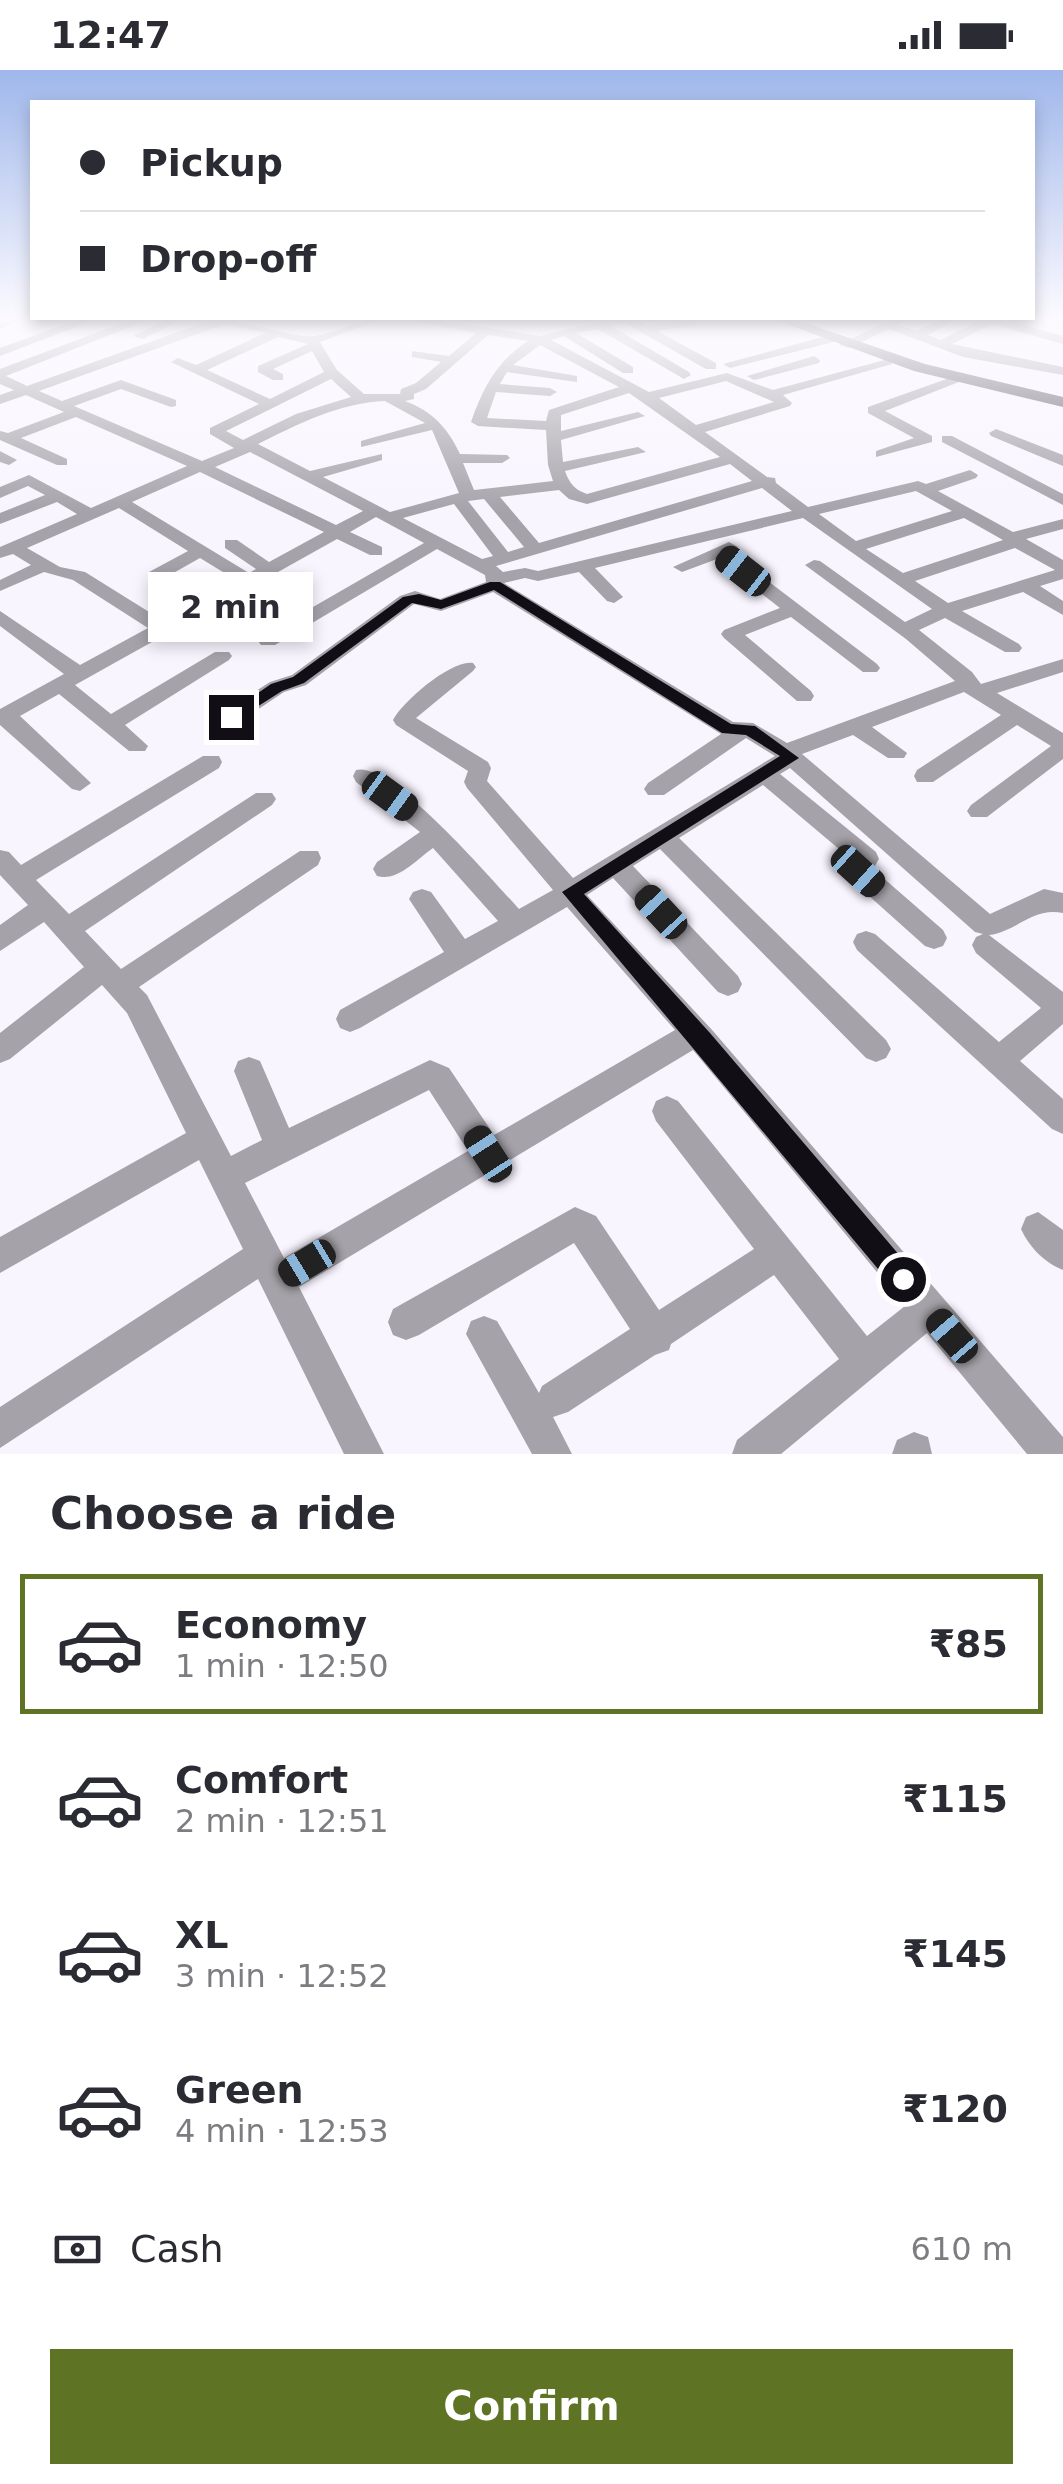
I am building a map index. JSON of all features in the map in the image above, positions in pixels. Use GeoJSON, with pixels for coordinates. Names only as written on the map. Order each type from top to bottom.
{"type":"FeatureCollection","features":[{"type":"Feature","properties":{"kind":"main road"},"geometry":{"type":"LineString","coordinates":[[974,384],[1063,402]]}},
{"type":"Feature","properties":{"kind":"street"},"geometry":{"type":"LineString","coordinates":[[12,384],[201,466],[376,551]]}},
{"type":"Feature","properties":{"kind":"street"},"geometry":{"type":"LineString","coordinates":[[0,400],[47,384]]}},
{"type":"Feature","properties":{"kind":"street"},"geometry":{"type":"LineString","coordinates":[[4,436],[33,428],[102,391],[124,384],[171,403]]}},
{"type":"Feature","properties":{"kind":"street"},"geometry":{"type":"LineString","coordinates":[[226,384],[270,404]]}},
{"type":"Feature","properties":{"kind":"street"},"geometry":{"type":"LineString","coordinates":[[311,384],[216,431],[439,541],[728,729],[746,728],[788,755],[984,924],[993,925],[1044,899],[1063,903]]}},
{"type":"Feature","properties":{"kind":"street"},"geometry":{"type":"LineString","coordinates":[[344,384],[361,398]]}},
{"type":"Feature","properties":{"kind":"street"},"geometry":{"type":"LineString","coordinates":[[392,400],[409,396],[406,392],[424,384]]}},
{"type":"Feature","properties":{"kind":"street"},"geometry":{"type":"LineString","coordinates":[[493,384],[478,424],[553,432],[586,429],[638,416]]}},
{"type":"Feature","properties":{"kind":"street"},"geometry":{"type":"LineString","coordinates":[[622,384],[656,395],[701,384]]}},
{"type":"Feature","properties":{"kind":"street"},"geometry":{"type":"LineString","coordinates":[[640,384],[695,430],[900,580],[1012,648]]}},
{"type":"Feature","properties":{"kind":"street"},"geometry":{"type":"LineString","coordinates":[[739,384],[755,392],[773,394],[808,384]]}},
{"type":"Feature","properties":{"kind":"street"},"geometry":{"type":"LineString","coordinates":[[881,454],[927,439],[872,410],[947,384]]}},
{"type":"Feature","properties":{"kind":"street"},"geometry":{"type":"LineString","coordinates":[[491,387],[550,392]]}},
{"type":"Feature","properties":{"kind":"street"},"geometry":{"type":"LineString","coordinates":[[630,388],[558,408],[553,432],[559,477],[578,498],[587,499],[735,458]]}},
{"type":"Feature","properties":{"kind":"street"},"geometry":{"type":"LineString","coordinates":[[102,391],[148,410]]}},
{"type":"Feature","properties":{"kind":"street"},"geometry":{"type":"LineString","coordinates":[[695,430],[786,403],[773,394]]}},
{"type":"Feature","properties":{"kind":"street"},"geometry":{"type":"LineString","coordinates":[[4,551],[335,406],[386,396],[444,433],[463,498],[504,559]]}},
{"type":"Feature","properties":{"kind":"street"},"geometry":{"type":"LineString","coordinates":[[335,406],[359,422]]}},
{"type":"Feature","properties":{"kind":"street"},"geometry":{"type":"LineString","coordinates":[[16,420],[33,428]]}},
{"type":"Feature","properties":{"kind":"street"},"geometry":{"type":"LineString","coordinates":[[314,476],[435,425]]}},
{"type":"Feature","properties":{"kind":"street"},"geometry":{"type":"LineString","coordinates":[[586,429],[607,458]]}},
{"type":"Feature","properties":{"kind":"street"},"geometry":{"type":"LineString","coordinates":[[996,433],[1063,461]]}},
{"type":"Feature","properties":{"kind":"street"},"geometry":{"type":"LineString","coordinates":[[4,436],[62,462]]}},
{"type":"Feature","properties":{"kind":"street"},"geometry":{"type":"LineString","coordinates":[[948,439],[1063,500]]}},
{"type":"Feature","properties":{"kind":"street"},"geometry":{"type":"LineString","coordinates":[[500,440],[503,477]]}},
{"type":"Feature","properties":{"kind":"street"},"geometry":{"type":"LineString","coordinates":[[80,783],[3,717],[338,533],[383,513],[489,494],[638,452]]}},
{"type":"Feature","properties":{"kind":"street"},"geometry":{"type":"LineString","coordinates":[[454,460],[502,458]]}},
{"type":"Feature","properties":{"kind":"street"},"geometry":{"type":"LineString","coordinates":[[926,489],[970,476]]}},
{"type":"Feature","properties":{"kind":"street"},"geometry":{"type":"LineString","coordinates":[[664,478],[733,537]]}},
{"type":"Feature","properties":{"kind":"street"},"geometry":{"type":"LineString","coordinates":[[0,493],[29,480],[92,515]]}},
{"type":"Feature","properties":{"kind":"street"},"geometry":{"type":"LineString","coordinates":[[231,717],[277,687],[298,680],[408,600],[419,598],[441,605],[491,576],[504,559],[768,482]]}},
{"type":"Feature","properties":{"kind":"street"},"geometry":{"type":"LineString","coordinates":[[491,576],[538,576],[733,537],[914,486],[968,512],[1063,570]]}},
{"type":"Feature","properties":{"kind":"street"},"geometry":{"type":"LineString","coordinates":[[489,494],[535,549]]}},
{"type":"Feature","properties":{"kind":"street"},"geometry":{"type":"LineString","coordinates":[[0,519],[57,496]]}},
{"type":"Feature","properties":{"kind":"street"},"geometry":{"type":"LineString","coordinates":[[121,502],[287,604]]}},
{"type":"Feature","properties":{"kind":"street"},"geometry":{"type":"LineString","coordinates":[[968,512],[814,566],[966,677],[972,688],[1063,746],[979,811]]}},
{"type":"Feature","properties":{"kind":"street"},"geometry":{"type":"LineString","coordinates":[[900,580],[1063,524]]}},
{"type":"Feature","properties":{"kind":"street"},"geometry":{"type":"LineString","coordinates":[[682,567],[719,552],[733,537]]}},
{"type":"Feature","properties":{"kind":"street"},"geometry":{"type":"LineString","coordinates":[[268,641],[439,541]]}},
{"type":"Feature","properties":{"kind":"street"},"geometry":{"type":"LineString","coordinates":[[231,544],[271,571]]}},
{"type":"Feature","properties":{"kind":"street"},"geometry":{"type":"LineString","coordinates":[[4,551],[79,576],[162,628]]}},
{"type":"Feature","properties":{"kind":"street"},"geometry":{"type":"LineString","coordinates":[[155,576],[201,552]]}},
{"type":"Feature","properties":{"kind":"street"},"geometry":{"type":"LineString","coordinates":[[719,552],[870,668]]}},
{"type":"Feature","properties":{"kind":"street"},"geometry":{"type":"LineString","coordinates":[[2,586],[45,565]]}},
{"type":"Feature","properties":{"kind":"street"},"geometry":{"type":"LineString","coordinates":[[582,565],[614,597]]}},
{"type":"Feature","properties":{"kind":"street"},"geometry":{"type":"LineString","coordinates":[[907,632],[908,626],[946,610],[1027,586],[1063,570]]}},
{"type":"Feature","properties":{"kind":"street"},"geometry":{"type":"LineString","coordinates":[[1027,586],[1063,608]]}},
{"type":"Feature","properties":{"kind":"street"},"geometry":{"type":"LineString","coordinates":[[793,609],[731,634],[804,696]]}},
{"type":"Feature","properties":{"kind":"street"},"geometry":{"type":"LineString","coordinates":[[111,724],[220,646],[187,616]]}},
{"type":"Feature","properties":{"kind":"street"},"geometry":{"type":"LineString","coordinates":[[0,617],[137,746]]}},
{"type":"Feature","properties":{"kind":"street"},"geometry":{"type":"LineString","coordinates":[[350,1018],[572,892],[788,755],[855,726],[972,688],[1063,665]]}},
{"type":"Feature","properties":{"kind":"street"},"geometry":{"type":"LineString","coordinates":[[466,667],[409,710],[404,720],[480,768],[475,782],[1052,1454]]}},
{"type":"Feature","properties":{"kind":"street"},"geometry":{"type":"LineString","coordinates":[[925,776],[1016,714]]}},
{"type":"Feature","properties":{"kind":"street"},"geometry":{"type":"LineString","coordinates":[[855,726],[896,753]]}},
{"type":"Feature","properties":{"kind":"street"},"geometry":{"type":"LineString","coordinates":[[656,790],[746,728]]}},
{"type":"Feature","properties":{"kind":"street"},"geometry":{"type":"LineString","coordinates":[[211,762],[9,869],[137,1004],[365,1454]]}},
{"type":"Feature","properties":{"kind":"street"},"geometry":{"type":"LineString","coordinates":[[764,773],[867,858],[858,871],[934,938]]}},
{"type":"Feature","properties":{"kind":"street"},"geometry":{"type":"LineString","coordinates":[[364,776],[436,834],[516,924]]}},
{"type":"Feature","properties":{"kind":"street"},"geometry":{"type":"LineString","coordinates":[[0,940],[56,918],[264,799]]}},
{"type":"Feature","properties":{"kind":"street"},"geometry":{"type":"LineString","coordinates":[[386,869],[436,834]]}},
{"type":"Feature","properties":{"kind":"street"},"geometry":{"type":"LineString","coordinates":[[662,836],[876,1049]]}},
{"type":"Feature","properties":{"kind":"street"},"geometry":{"type":"LineString","coordinates":[[0,1050],[111,977],[309,858]]}},
{"type":"Feature","properties":{"kind":"street"},"geometry":{"type":"LineString","coordinates":[[616,865],[728,984]]}},
{"type":"Feature","properties":{"kind":"street"},"geometry":{"type":"LineString","coordinates":[[422,898],[461,955]]}},
{"type":"Feature","properties":{"kind":"street"},"geometry":{"type":"LineString","coordinates":[[866,942],[1063,1119]]}},
{"type":"Feature","properties":{"kind":"street"},"geometry":{"type":"LineString","coordinates":[[985,945],[1062,1007],[998,1061]]}},
{"type":"Feature","properties":{"kind":"street"},"geometry":{"type":"LineString","coordinates":[[0,1430],[270,1268],[488,1154],[694,1034]]}},
{"type":"Feature","properties":{"kind":"street"},"geometry":{"type":"LineString","coordinates":[[248,1071],[280,1147]]}},
{"type":"Feature","properties":{"kind":"street"},"geometry":{"type":"LineString","coordinates":[[224,1176],[430,1074],[438,1078],[488,1154]]}},
{"type":"Feature","properties":{"kind":"street"},"geometry":{"type":"LineString","coordinates":[[668,1111],[864,1362]]}},
{"type":"Feature","properties":{"kind":"street"},"geometry":{"type":"LineString","coordinates":[[0,1256],[205,1139]]}},
{"type":"Feature","properties":{"kind":"street"},"geometry":{"type":"LineString","coordinates":[[406,1322],[575,1224],[584,1228],[656,1337]]}},
{"type":"Feature","properties":{"kind":"street"},"geometry":{"type":"LineString","coordinates":[[1038,1229],[1063,1254]]}},
{"type":"Feature","properties":{"kind":"street"},"geometry":{"type":"LineString","coordinates":[[555,1399],[656,1337],[778,1253]]}},
{"type":"Feature","properties":{"kind":"street"},"geometry":{"type":"LineString","coordinates":[[751,1454],[929,1309]]}},
{"type":"Feature","properties":{"kind":"street"},"geometry":{"type":"LineString","coordinates":[[484,1334],[553,1454]]}},
{"type":"Feature","properties":{"kind":"route"},"geometry":{"type":"LineString","coordinates":[[231,717],[277,687],[298,680],[408,600],[419,598],[441,605],[495,585],[728,729],[746,728],[785,752],[791,758],[572,892],[655,991],[703,1040],[903,1279]]}}]}
